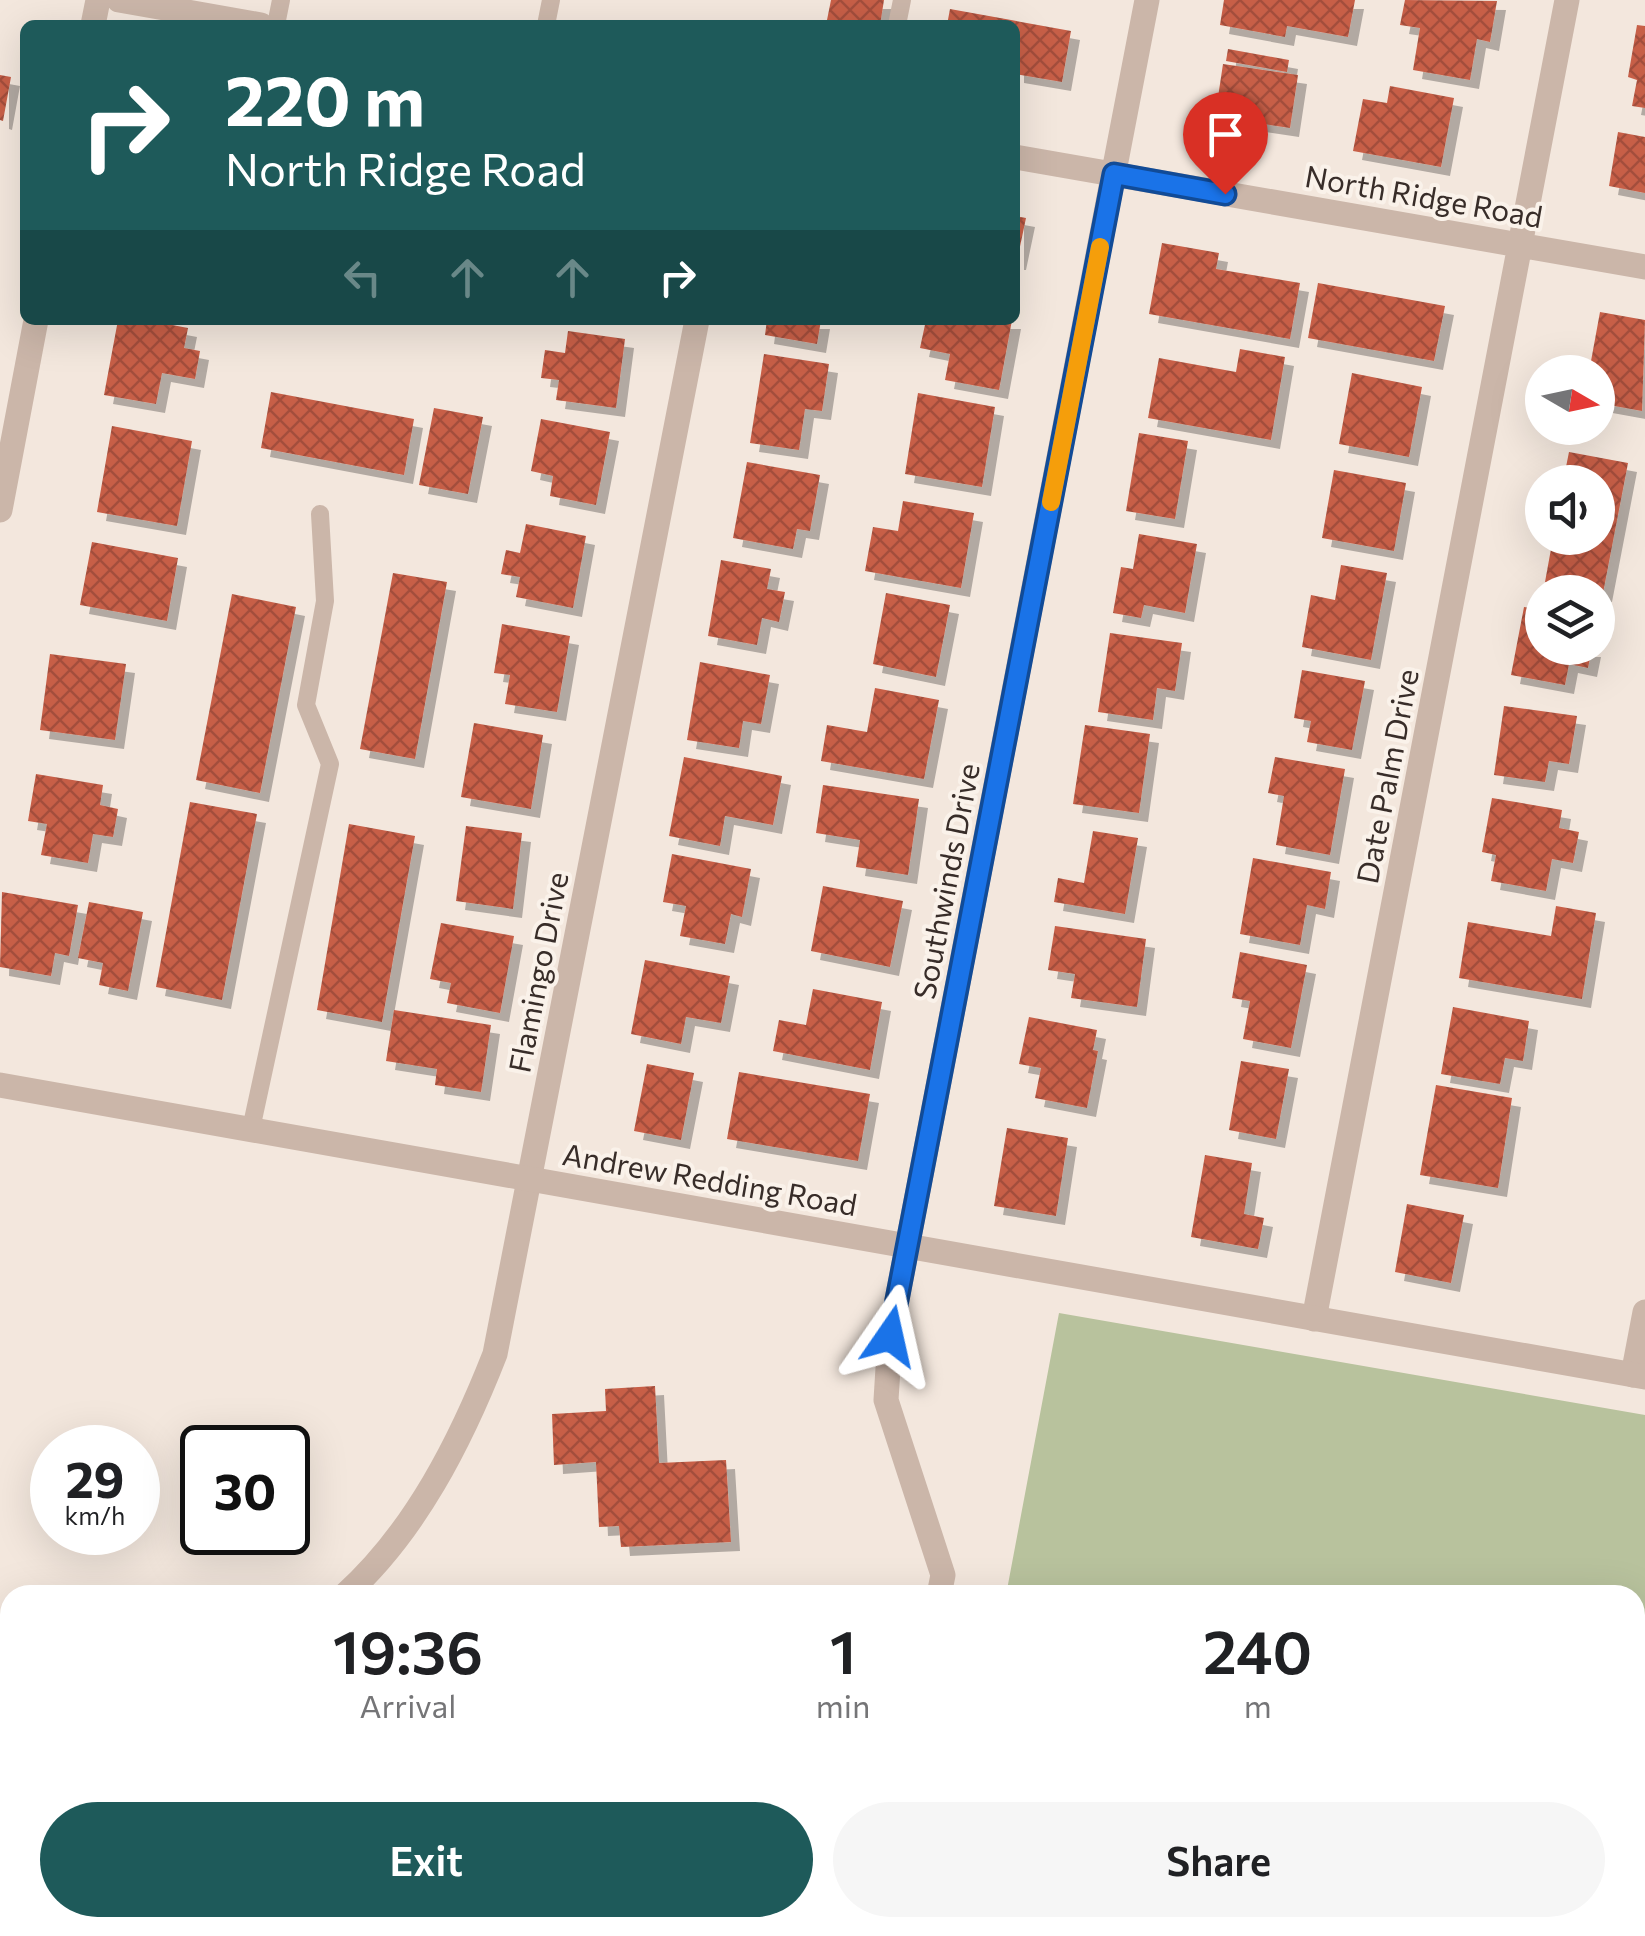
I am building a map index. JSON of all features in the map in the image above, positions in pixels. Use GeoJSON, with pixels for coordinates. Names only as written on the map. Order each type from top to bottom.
{"type":"FeatureCollection","features":[{"type":"Feature","properties":{"kind":"street"},"geometry":{"type":"LineString","coordinates":[[119,0],[183,6],[240,20]]}},
{"type":"Feature","properties":{"kind":"street","name":"Southwinds Drive"},"geometry":{"type":"LineString","coordinates":[[941,1585],[943,1575],[886,1400],[890,1336],[1147,0]]}},
{"type":"Feature","properties":{"kind":"street","name":"Date Palm Drive"},"geometry":{"type":"LineString","coordinates":[[1314,1319],[1567,0]]}},
{"type":"Feature","properties":{"kind":"street","name":"North Ridge Road"},"geometry":{"type":"LineString","coordinates":[[1020,158],[1645,267]]}},
{"type":"Feature","properties":{"kind":"street"},"geometry":{"type":"LineString","coordinates":[[0,510],[35,325]]}},
{"type":"Feature","properties":{"kind":"street","name":"Flamingo Drive"},"geometry":{"type":"LineString","coordinates":[[353,1585],[402,1529],[433,1484],[473,1412],[495,1354],[696,325]]}},
{"type":"Feature","properties":{"kind":"street","name":"Andrew Redding Road"},"geometry":{"type":"LineString","coordinates":[[0,1085],[1639,1376]]}},
{"type":"Feature","properties":{"kind":"street"},"geometry":{"type":"LineString","coordinates":[[1639,1376],[1645,1312]]}},
{"type":"Feature","properties":{"kind":"lane"},"geometry":{"type":"LineString","coordinates":[[251,1129],[330,764],[306,705],[325,601],[320,514]]}},
{"type":"Feature","properties":{"kind":"green space"},"geometry":{"type":"Polygon","coordinates":[[[1059,1313],[1645,1415],[1645,1585],[1008,1585],[1059,1313]]]}},
{"type":"Feature","properties":{"kind":"building"},"geometry":{"type":"Polygon","coordinates":[[[831,0],[884,0],[881,20],[827,20],[831,0]]]}},
{"type":"Feature","properties":{"kind":"building"},"geometry":{"type":"Polygon","coordinates":[[[1224,0],[1355,0],[1348,37],[1287,26],[1285,37],[1220,25],[1224,0]]]}},
{"type":"Feature","properties":{"kind":"building"},"geometry":{"type":"Polygon","coordinates":[[[1405,0],[1497,1],[1490,42],[1477,39],[1470,80],[1413,70],[1420,28],[1400,25],[1405,0]]]}},
{"type":"Feature","properties":{"kind":"building"},"geometry":{"type":"Polygon","coordinates":[[[950,9],[1010,20],[948,20],[950,9]]]}},
{"type":"Feature","properties":{"kind":"building"},"geometry":{"type":"Polygon","coordinates":[[[1020,22],[1071,31],[1062,82],[1020,75],[1020,22]]]}},
{"type":"Feature","properties":{"kind":"building"},"geometry":{"type":"Polygon","coordinates":[[[1637,25],[1645,26],[1645,108],[1632,106],[1637,80],[1628,77],[1637,25]]]}},
{"type":"Feature","properties":{"kind":"building"},"geometry":{"type":"Polygon","coordinates":[[[1228,49],[1289,60],[1287,72],[1226,61],[1228,49]]]}},
{"type":"Feature","properties":{"kind":"building"},"geometry":{"type":"Polygon","coordinates":[[[1223,64],[1298,75],[1290,128],[1215,117],[1223,64]]]}},
{"type":"Feature","properties":{"kind":"building"},"geometry":{"type":"Polygon","coordinates":[[[0,75],[11,77],[3,121],[0,120],[0,75]]]}},
{"type":"Feature","properties":{"kind":"building"},"geometry":{"type":"Polygon","coordinates":[[[1390,86],[1454,98],[1441,167],[1353,151],[1363,99],[1387,103],[1390,86]]]}},
{"type":"Feature","properties":{"kind":"building"},"geometry":{"type":"Polygon","coordinates":[[[1618,132],[1645,137],[1645,193],[1609,186],[1618,132]]]}},
{"type":"Feature","properties":{"kind":"building"},"geometry":{"type":"Polygon","coordinates":[[[1020,217],[1026,218],[1020,247],[1020,217]]]}},
{"type":"Feature","properties":{"kind":"building"},"geometry":{"type":"Polygon","coordinates":[[[1162,243],[1219,253],[1216,269],[1300,283],[1290,339],[1149,314],[1162,243]]]}},
{"type":"Feature","properties":{"kind":"building"},"geometry":{"type":"Polygon","coordinates":[[[1318,283],[1445,306],[1434,361],[1308,338],[1318,283]]]}},
{"type":"Feature","properties":{"kind":"building"},"geometry":{"type":"Polygon","coordinates":[[[1600,312],[1645,320],[1642,411],[1615,406],[1615,355],[1592,355],[1600,312]]]}},
{"type":"Feature","properties":{"kind":"building"},"geometry":{"type":"Polygon","coordinates":[[[117,325],[188,328],[184,348],[200,351],[195,379],[162,373],[156,404],[104,395],[117,325]]]}},
{"type":"Feature","properties":{"kind":"building"},"geometry":{"type":"Polygon","coordinates":[[[766,325],[820,325],[817,344],[765,335],[766,325]]]}},
{"type":"Feature","properties":{"kind":"building"},"geometry":{"type":"Polygon","coordinates":[[[925,325],[1011,325],[999,390],[945,380],[950,354],[920,348],[925,325]]]}},
{"type":"Feature","properties":{"kind":"building"},"geometry":{"type":"Polygon","coordinates":[[[568,331],[625,339],[616,408],[556,400],[559,380],[541,378],[545,350],[565,353],[568,331]]]}},
{"type":"Feature","properties":{"kind":"building"},"geometry":{"type":"Polygon","coordinates":[[[1240,349],[1285,357],[1271,440],[1148,418],[1159,358],[1236,372],[1240,349]]]}},
{"type":"Feature","properties":{"kind":"building"},"geometry":{"type":"Polygon","coordinates":[[[764,354],[829,364],[822,411],[805,409],[799,450],[750,443],[764,354]]]}},
{"type":"Feature","properties":{"kind":"building"},"geometry":{"type":"Polygon","coordinates":[[[1352,373],[1422,387],[1409,457],[1339,444],[1352,373]]]}},
{"type":"Feature","properties":{"kind":"building"},"geometry":{"type":"Polygon","coordinates":[[[271,392],[414,419],[404,475],[261,448],[271,392]]]}},
{"type":"Feature","properties":{"kind":"building"},"geometry":{"type":"Polygon","coordinates":[[[918,393],[995,407],[982,487],[905,474],[918,393]]]}},
{"type":"Feature","properties":{"kind":"building"},"geometry":{"type":"Polygon","coordinates":[[[434,408],[483,417],[468,494],[419,485],[434,408]]]}},
{"type":"Feature","properties":{"kind":"building"},"geometry":{"type":"Polygon","coordinates":[[[541,419],[610,432],[596,505],[550,496],[553,476],[531,471],[541,419]]]}},
{"type":"Feature","properties":{"kind":"building"},"geometry":{"type":"Polygon","coordinates":[[[112,426],[192,441],[177,526],[97,512],[112,426]]]}},
{"type":"Feature","properties":{"kind":"building"},"geometry":{"type":"Polygon","coordinates":[[[1139,433],[1188,441],[1175,519],[1126,511],[1139,433]]]}},
{"type":"Feature","properties":{"kind":"building"},"geometry":{"type":"Polygon","coordinates":[[[1569,452],[1628,463],[1615,531],[1615,465],[1566,465],[1569,452]]]}},
{"type":"Feature","properties":{"kind":"building"},"geometry":{"type":"Polygon","coordinates":[[[747,462],[820,475],[810,531],[797,529],[793,549],[733,538],[747,462]]]}},
{"type":"Feature","properties":{"kind":"building"},"geometry":{"type":"Polygon","coordinates":[[[1334,470],[1406,483],[1394,551],[1322,538],[1334,470]]]}},
{"type":"Feature","properties":{"kind":"building"},"geometry":{"type":"Polygon","coordinates":[[[903,501],[974,513],[961,588],[865,571],[873,527],[898,531],[903,501]]]}},
{"type":"Feature","properties":{"kind":"building"},"geometry":{"type":"Polygon","coordinates":[[[526,524],[586,536],[573,608],[516,597],[520,577],[501,574],[506,550],[520,553],[526,524]]]}},
{"type":"Feature","properties":{"kind":"building"},"geometry":{"type":"Polygon","coordinates":[[[1139,534],[1197,544],[1185,613],[1144,605],[1141,618],[1113,613],[1121,567],[1133,569],[1139,534]]]}},
{"type":"Feature","properties":{"kind":"building"},"geometry":{"type":"Polygon","coordinates":[[[92,542],[178,558],[167,621],[80,605],[92,542]]]}},
{"type":"Feature","properties":{"kind":"building"},"geometry":{"type":"Polygon","coordinates":[[[1550,555],[1610,555],[1606,575],[1546,575],[1550,555]]]}},
{"type":"Feature","properties":{"kind":"building"},"geometry":{"type":"Polygon","coordinates":[[[721,560],[771,569],[767,589],[785,592],[779,622],[762,618],[757,645],[708,636],[721,560]]]}},
{"type":"Feature","properties":{"kind":"building"},"geometry":{"type":"Polygon","coordinates":[[[1341,565],[1387,573],[1371,660],[1302,647],[1311,595],[1335,600],[1341,565]]]}},
{"type":"Feature","properties":{"kind":"building"},"geometry":{"type":"Polygon","coordinates":[[[393,573],[447,582],[415,759],[360,749],[393,573]]]}},
{"type":"Feature","properties":{"kind":"building"},"geometry":{"type":"Polygon","coordinates":[[[886,593],[950,605],[936,677],[873,664],[886,593]]]}},
{"type":"Feature","properties":{"kind":"building"},"geometry":{"type":"Polygon","coordinates":[[[232,594],[296,607],[260,793],[196,780],[232,594]]]}},
{"type":"Feature","properties":{"kind":"building"},"geometry":{"type":"Polygon","coordinates":[[[1525,607],[1525,665],[1569,665],[1565,685],[1511,675],[1525,607]]]}},
{"type":"Feature","properties":{"kind":"building"},"geometry":{"type":"Polygon","coordinates":[[[502,624],[570,636],[557,712],[505,704],[510,675],[494,673],[502,624]]]}},
{"type":"Feature","properties":{"kind":"building"},"geometry":{"type":"Polygon","coordinates":[[[1110,633],[1182,643],[1175,691],[1157,688],[1153,720],[1098,712],[1110,633]]]}},
{"type":"Feature","properties":{"kind":"building"},"geometry":{"type":"Polygon","coordinates":[[[50,654],[126,664],[115,740],[40,730],[50,654]]]}},
{"type":"Feature","properties":{"kind":"building"},"geometry":{"type":"Polygon","coordinates":[[[700,662],[770,675],[761,724],[743,721],[739,748],[687,740],[700,662]]]}},
{"type":"Feature","properties":{"kind":"building"},"geometry":{"type":"Polygon","coordinates":[[[1302,670],[1365,681],[1352,750],[1307,742],[1311,721],[1294,718],[1302,670]]]}},
{"type":"Feature","properties":{"kind":"building"},"geometry":{"type":"Polygon","coordinates":[[[875,688],[939,700],[924,779],[821,761],[827,725],[867,732],[875,688]]]}},
{"type":"Feature","properties":{"kind":"building"},"geometry":{"type":"Polygon","coordinates":[[[1504,706],[1577,716],[1569,764],[1549,761],[1545,782],[1494,775],[1504,706]]]}},
{"type":"Feature","properties":{"kind":"building"},"geometry":{"type":"Polygon","coordinates":[[[474,723],[543,735],[531,809],[461,797],[474,723]]]}},
{"type":"Feature","properties":{"kind":"building"},"geometry":{"type":"Polygon","coordinates":[[[1085,725],[1150,734],[1139,813],[1073,804],[1085,725]]]}},
{"type":"Feature","properties":{"kind":"building"},"geometry":{"type":"Polygon","coordinates":[[[684,757],[782,776],[773,825],[725,816],[720,846],[669,836],[684,757]]]}},
{"type":"Feature","properties":{"kind":"building"},"geometry":{"type":"Polygon","coordinates":[[[1275,757],[1345,769],[1330,855],[1276,845],[1284,796],[1268,793],[1275,757]]]}},
{"type":"Feature","properties":{"kind":"building"},"geometry":{"type":"Polygon","coordinates":[[[36,774],[103,785],[100,805],[118,809],[113,837],[93,834],[88,863],[41,855],[47,824],[28,821],[36,774]]]}},
{"type":"Feature","properties":{"kind":"building"},"geometry":{"type":"Polygon","coordinates":[[[823,785],[919,799],[908,875],[856,867],[860,840],[816,833],[823,785]]]}},
{"type":"Feature","properties":{"kind":"building"},"geometry":{"type":"Polygon","coordinates":[[[1492,798],[1562,810],[1559,828],[1579,832],[1573,863],[1552,859],[1546,891],[1491,881],[1496,855],[1482,852],[1492,798]]]}},
{"type":"Feature","properties":{"kind":"building"},"geometry":{"type":"Polygon","coordinates":[[[190,802],[257,814],[222,1000],[156,987],[190,802]]]}},
{"type":"Feature","properties":{"kind":"building"},"geometry":{"type":"Polygon","coordinates":[[[349,824],[415,836],[382,1022],[317,1010],[349,824]]]}},
{"type":"Feature","properties":{"kind":"building"},"geometry":{"type":"Polygon","coordinates":[[[466,826],[522,833],[513,909],[456,901],[466,826]]]}},
{"type":"Feature","properties":{"kind":"building"},"geometry":{"type":"Polygon","coordinates":[[[1093,831],[1138,838],[1125,914],[1054,902],[1058,878],[1084,883],[1093,831]]]}},
{"type":"Feature","properties":{"kind":"building"},"geometry":{"type":"Polygon","coordinates":[[[672,854],[751,869],[742,917],[731,914],[725,944],[680,936],[686,906],[663,902],[672,854]]]}},
{"type":"Feature","properties":{"kind":"building"},"geometry":{"type":"Polygon","coordinates":[[[1253,858],[1331,872],[1325,909],[1307,905],[1300,945],[1240,934],[1253,858]]]}},
{"type":"Feature","properties":{"kind":"building"},"geometry":{"type":"Polygon","coordinates":[[[823,886],[903,901],[890,967],[811,951],[823,886]]]}},
{"type":"Feature","properties":{"kind":"building"},"geometry":{"type":"Polygon","coordinates":[[[2,892],[78,905],[69,956],[55,953],[51,976],[0,967],[2,892]]]}},
{"type":"Feature","properties":{"kind":"building"},"geometry":{"type":"Polygon","coordinates":[[[89,902],[143,912],[128,991],[99,985],[103,963],[78,958],[89,902]]]}},
{"type":"Feature","properties":{"kind":"building"},"geometry":{"type":"Polygon","coordinates":[[[1556,906],[1596,913],[1582,999],[1459,978],[1468,922],[1551,936],[1556,906]]]}},
{"type":"Feature","properties":{"kind":"building"},"geometry":{"type":"Polygon","coordinates":[[[441,923],[514,936],[500,1013],[447,1003],[451,983],[430,979],[441,923]]]}},
{"type":"Feature","properties":{"kind":"building"},"geometry":{"type":"Polygon","coordinates":[[[1055,926],[1146,939],[1137,1007],[1071,998],[1075,974],[1048,970],[1055,926]]]}},
{"type":"Feature","properties":{"kind":"building"},"geometry":{"type":"Polygon","coordinates":[[[1240,952],[1307,965],[1291,1048],[1243,1039],[1250,1001],[1232,998],[1240,952]]]}},
{"type":"Feature","properties":{"kind":"building"},"geometry":{"type":"Polygon","coordinates":[[[645,960],[730,976],[721,1023],[686,1017],[681,1044],[631,1034],[645,960]]]}},
{"type":"Feature","properties":{"kind":"building"},"geometry":{"type":"Polygon","coordinates":[[[813,989],[882,1002],[870,1070],[773,1051],[779,1020],[806,1025],[813,989]]]}},
{"type":"Feature","properties":{"kind":"building"},"geometry":{"type":"Polygon","coordinates":[[[1453,1007],[1529,1021],[1523,1061],[1505,1058],[1500,1084],[1441,1074],[1453,1007]]]}},
{"type":"Feature","properties":{"kind":"building"},"geometry":{"type":"Polygon","coordinates":[[[394,1010],[491,1025],[481,1092],[435,1085],[437,1069],[386,1061],[394,1010]]]}},
{"type":"Feature","properties":{"kind":"building"},"geometry":{"type":"Polygon","coordinates":[[[1029,1017],[1097,1030],[1093,1050],[1098,1051],[1087,1108],[1035,1098],[1041,1068],[1019,1064],[1029,1017]]]}},
{"type":"Feature","properties":{"kind":"building"},"geometry":{"type":"Polygon","coordinates":[[[1241,1061],[1289,1069],[1276,1139],[1229,1130],[1241,1061]]]}},
{"type":"Feature","properties":{"kind":"building"},"geometry":{"type":"Polygon","coordinates":[[[647,1064],[694,1073],[681,1140],[634,1131],[647,1064]]]}},
{"type":"Feature","properties":{"kind":"building"},"geometry":{"type":"Polygon","coordinates":[[[739,1072],[870,1094],[858,1161],[727,1139],[739,1072]]]}},
{"type":"Feature","properties":{"kind":"building"},"geometry":{"type":"Polygon","coordinates":[[[1436,1085],[1512,1098],[1498,1188],[1420,1175],[1436,1085]]]}},
{"type":"Feature","properties":{"kind":"building"},"geometry":{"type":"Polygon","coordinates":[[[1007,1128],[1068,1138],[1056,1216],[994,1206],[1007,1128]]]}},
{"type":"Feature","properties":{"kind":"building"},"geometry":{"type":"Polygon","coordinates":[[[1205,1155],[1252,1163],[1244,1214],[1264,1218],[1258,1249],[1191,1237],[1205,1155]]]}},
{"type":"Feature","properties":{"kind":"building"},"geometry":{"type":"Polygon","coordinates":[[[1407,1204],[1464,1215],[1451,1283],[1395,1272],[1407,1204]]]}},
{"type":"Feature","properties":{"kind":"building"},"geometry":{"type":"Polygon","coordinates":[[[655,1386],[659,1463],[726,1460],[731,1542],[621,1547],[619,1526],[599,1527],[596,1462],[554,1465],[552,1414],[606,1411],[605,1389],[655,1386]]]}},
{"type":"Feature","properties":{"kind":"slow traffic"},"geometry":{"type":"LineString","coordinates":[[1051,502],[1100,247]]}},
{"type":"Feature","properties":{"kind":"route"},"geometry":{"type":"LineString","coordinates":[[890,1336],[1114,174],[1225,194]]}}]}
